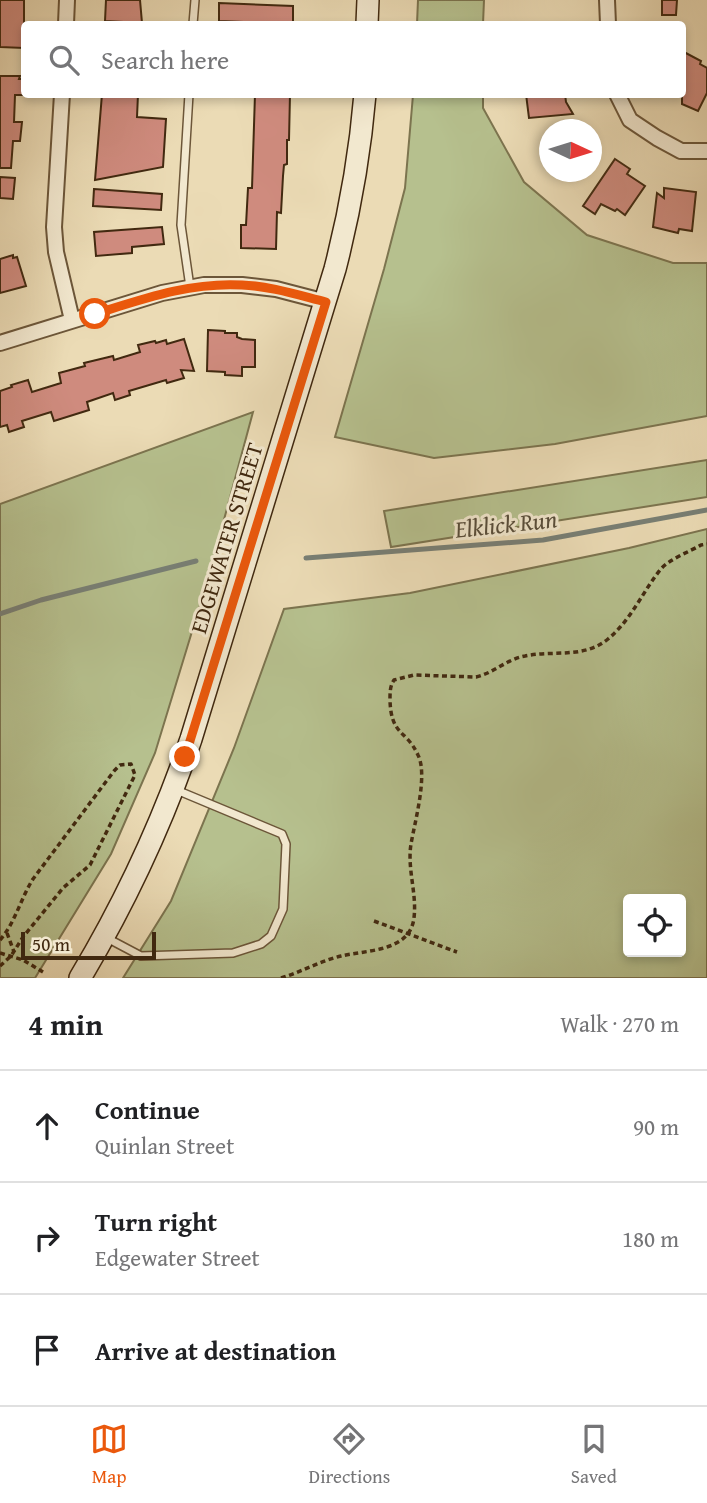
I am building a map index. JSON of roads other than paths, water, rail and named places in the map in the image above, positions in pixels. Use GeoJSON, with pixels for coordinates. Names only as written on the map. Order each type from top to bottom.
{"type":"FeatureCollection","features":[{"type":"Feature","properties":{"kind":"street"},"geometry":{"type":"LineString","coordinates":[[66,21],[67,0]]}},
{"type":"Feature","properties":{"kind":"street"},"geometry":{"type":"LineString","coordinates":[[367,21],[368,0]]}},
{"type":"Feature","properties":{"kind":"street"},"geometry":{"type":"LineString","coordinates":[[607,0],[608,21]]}},
{"type":"Feature","properties":{"kind":"street"},"geometry":{"type":"LineString","coordinates":[[62,98],[54,227],[56,252],[72,320]]}},
{"type":"Feature","properties":{"kind":"street","name":"EDGEWATER STREET"},"geometry":{"type":"LineString","coordinates":[[80,978],[131,888],[173,789],[195,726],[326,302],[350,214],[361,144],[365,98]]}},
{"type":"Feature","properties":{"kind":"street"},"geometry":{"type":"LineString","coordinates":[[619,98],[630,120],[657,138],[681,150],[707,151]]}},
{"type":"Feature","properties":{"kind":"street"},"geometry":{"type":"LineString","coordinates":[[0,343],[162,293],[190,287],[242,285],[276,289],[326,302]]}},
{"type":"Feature","properties":{"kind":"lane"},"geometry":{"type":"LineString","coordinates":[[193,21],[195,0]]}},
{"type":"Feature","properties":{"kind":"lane"},"geometry":{"type":"LineString","coordinates":[[189,98],[181,225],[190,287]]}},
{"type":"Feature","properties":{"kind":"lane"},"geometry":{"type":"LineString","coordinates":[[104,936],[141,956],[233,953],[261,944],[271,936],[278,923],[283,909],[286,857],[282,834],[173,789]]}},
{"type":"Feature","properties":{"kind":"waterway","name":"Elklick Run"},"geometry":{"type":"LineString","coordinates":[[306,558],[543,540],[707,510]]}},
{"type":"Feature","properties":{"kind":"waterway","name":"Elklick Run"},"geometry":{"type":"LineString","coordinates":[[0,614],[41,600],[196,561]]}}]}
